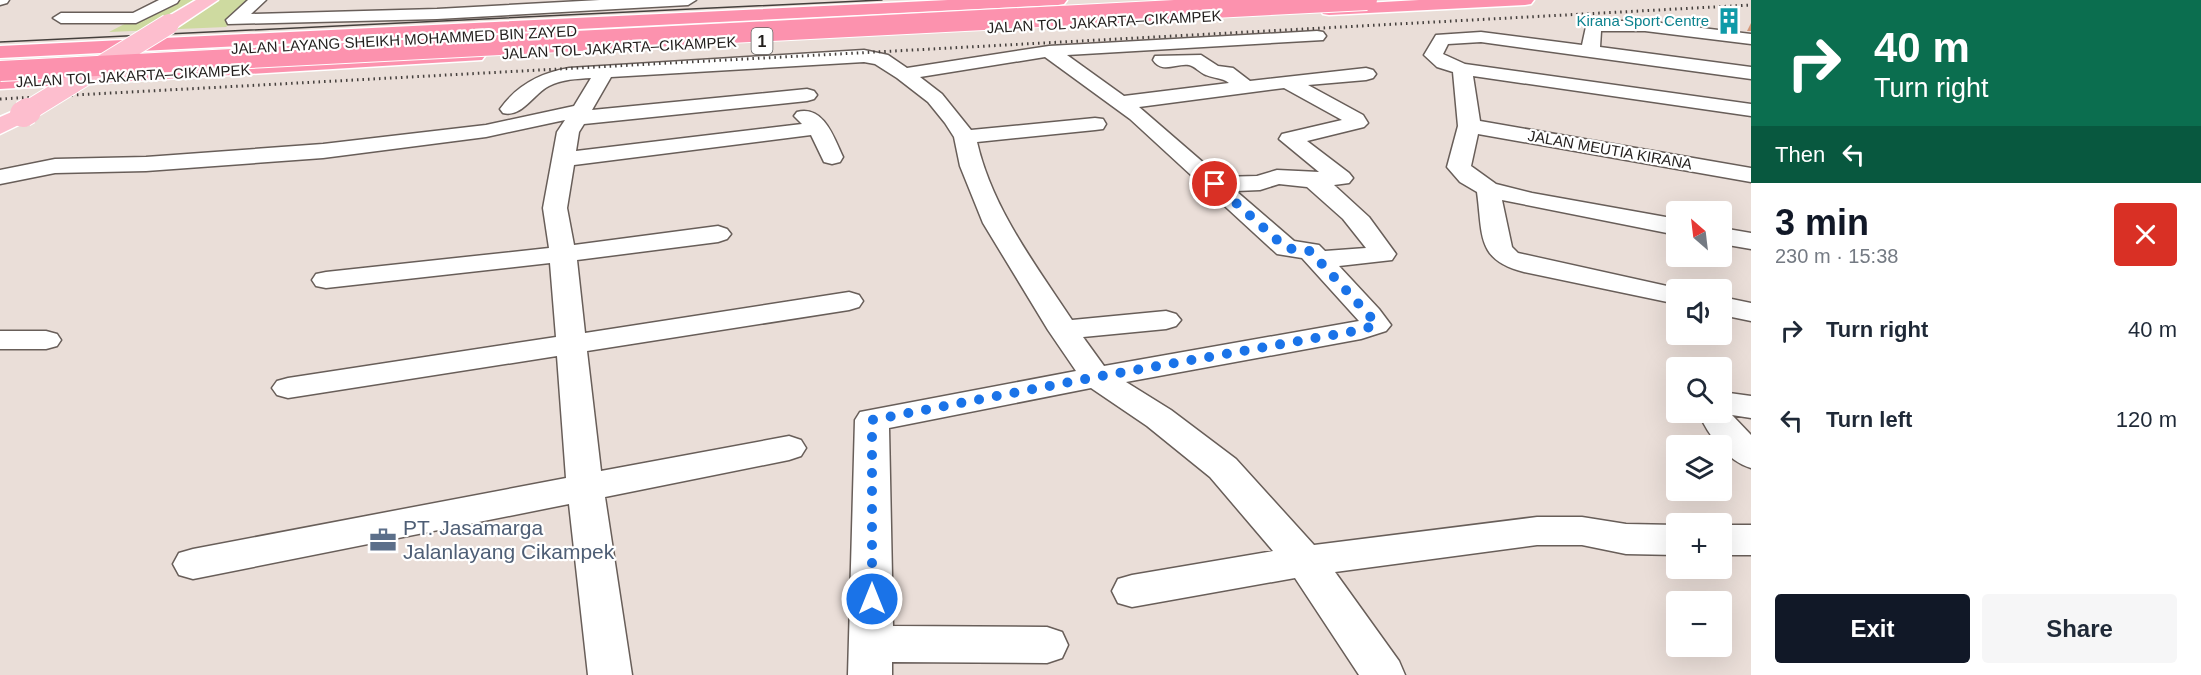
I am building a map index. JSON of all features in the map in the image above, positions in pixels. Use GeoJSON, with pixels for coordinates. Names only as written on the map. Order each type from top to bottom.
{"type":"FeatureCollection","features":[{"type":"Feature","properties":{"kind":"highway","name":"JALAN TOL JAKARTA–CIKAMPEK"},"geometry":{"type":"LineString","coordinates":[[0,52],[1058,0]]}},
{"type":"Feature","properties":{"kind":"highway","name":"JALAN LAYANG SHEIKH MOHAMMED BIN ZAYED"},"geometry":{"type":"LineString","coordinates":[[0,60],[1203,0]]}},
{"type":"Feature","properties":{"kind":"highway","name":"JALAN LAYANG SHEIKH MOHAMMED BIN ZAYED"},"geometry":{"type":"LineString","coordinates":[[0,71],[1367,0]]}},
{"type":"Feature","properties":{"kind":"highway","name":"JALAN TOL JAKARTA–CIKAMPEK"},"geometry":{"type":"LineString","coordinates":[[0,83],[606,64],[1525,0]]}},
{"type":"Feature","properties":{"kind":"main road"},"geometry":{"type":"LineString","coordinates":[[0,127],[209,0]]}},
{"type":"Feature","properties":{"kind":"street"},"geometry":{"type":"LineString","coordinates":[[61,18],[135,18],[171,0]]}},
{"type":"Feature","properties":{"kind":"street"},"geometry":{"type":"LineString","coordinates":[[258,0],[234,20],[437,14],[688,0]]}},
{"type":"Feature","properties":{"kind":"street"},"geometry":{"type":"LineString","coordinates":[[1591,50],[1593,26],[1645,27],[1751,39]]}},
{"type":"Feature","properties":{"kind":"street"},"geometry":{"type":"LineString","coordinates":[[904,74],[1050,51],[1317,36]]}},
{"type":"Feature","properties":{"kind":"street"},"geometry":{"type":"LineString","coordinates":[[1751,73],[1481,37],[1442,39],[1433,56],[1444,63],[1462,69],[1751,111]]}},
{"type":"Feature","properties":{"kind":"street"},"geometry":{"type":"LineString","coordinates":[[1142,46],[1164,62],[1194,59],[1213,71],[1226,72],[1248,88]]}},
{"type":"Feature","properties":{"kind":"street"},"geometry":{"type":"LineString","coordinates":[[1047,645],[871,660],[872,420],[1361,330],[1376,325],[1310,251],[1286,248],[1120,103],[1050,51]]}},
{"type":"Feature","properties":{"kind":"street"},"geometry":{"type":"LineString","coordinates":[[510,109],[526,91],[543,79],[606,64],[864,56],[881,59],[935,98],[965,137],[971,166],[996,223],[1063,330],[1096,377],[1160,418],[1222,468],[1305,561],[1383,675]]}},
{"type":"Feature","properties":{"kind":"street"},"geometry":{"type":"LineString","coordinates":[[606,64],[568,132],[555,208],[563,254],[585,487],[610,675]]}},
{"type":"Feature","properties":{"kind":"street"},"geometry":{"type":"LineString","coordinates":[[1462,69],[1469,119],[1459,166],[1468,177],[1488,189],[1531,200],[1666,225]]}},
{"type":"Feature","properties":{"kind":"street"},"geometry":{"type":"LineString","coordinates":[[1120,103],[1366,74]]}},
{"type":"Feature","properties":{"kind":"street"},"geometry":{"type":"LineString","coordinates":[[1215,184],[1260,183],[1277,177],[1313,180],[1341,178],[1290,139],[1357,123],[1356,119],[1288,82]]}},
{"type":"Feature","properties":{"kind":"street"},"geometry":{"type":"LineString","coordinates":[[0,177],[55,166],[147,164],[323,151],[486,131],[580,114],[676,108],[807,95]]}},
{"type":"Feature","properties":{"kind":"street"},"geometry":{"type":"LineString","coordinates":[[676,108],[686,137]]}},
{"type":"Feature","properties":{"kind":"street","name":"JALAN MEUTIA KIRANA"},"geometry":{"type":"LineString","coordinates":[[1469,119],[1751,160]]}},
{"type":"Feature","properties":{"kind":"street","name":"JALAN MEUTIA KIRANA"},"geometry":{"type":"LineString","coordinates":[[1469,119],[1751,175]]}},
{"type":"Feature","properties":{"kind":"street"},"geometry":{"type":"LineString","coordinates":[[965,137],[1095,124]]}},
{"type":"Feature","properties":{"kind":"street"},"geometry":{"type":"LineString","coordinates":[[562,160],[686,137],[819,128],[831,157]]}},
{"type":"Feature","properties":{"kind":"street"},"geometry":{"type":"LineString","coordinates":[[1313,180],[1367,229],[1383,254],[1319,260]]}},
{"type":"Feature","properties":{"kind":"street"},"geometry":{"type":"LineString","coordinates":[[1488,189],[1499,250],[1509,259],[1666,295]]}},
{"type":"Feature","properties":{"kind":"street"},"geometry":{"type":"LineString","coordinates":[[326,280],[718,234]]}},
{"type":"Feature","properties":{"kind":"street"},"geometry":{"type":"LineString","coordinates":[[1732,238],[1751,241]]}},
{"type":"Feature","properties":{"kind":"street"},"geometry":{"type":"LineString","coordinates":[[288,388],[849,301]]}},
{"type":"Feature","properties":{"kind":"street"},"geometry":{"type":"LineString","coordinates":[[1732,308],[1751,312]]}},
{"type":"Feature","properties":{"kind":"street"},"geometry":{"type":"LineString","coordinates":[[1063,330],[1167,320]]}},
{"type":"Feature","properties":{"kind":"street"},"geometry":{"type":"LineString","coordinates":[[0,340],[46,340]]}},
{"type":"Feature","properties":{"kind":"street"},"geometry":{"type":"LineString","coordinates":[[1732,404],[1751,407]]}},
{"type":"Feature","properties":{"kind":"street"},"geometry":{"type":"LineString","coordinates":[[1720,423],[1751,456]]}},
{"type":"Feature","properties":{"kind":"street"},"geometry":{"type":"LineString","coordinates":[[193,564],[789,448]]}},
{"type":"Feature","properties":{"kind":"street"},"geometry":{"type":"LineString","coordinates":[[1132,591],[1305,561],[1537,531],[1581,531],[1626,539],[1666,540]]}},
{"type":"Feature","properties":{"kind":"street"},"geometry":{"type":"LineString","coordinates":[[1732,540],[1751,540]]}},
{"type":"Feature","properties":{"kind":"green space"},"geometry":{"type":"Polygon","coordinates":[[[171,0],[258,0],[226,27],[109,32],[171,0]]]}},
{"type":"Feature","properties":{"kind":"tram line"},"geometry":{"type":"LineString","coordinates":[[0,42],[882,0]]}},
{"type":"Feature","properties":{"kind":"railway"},"geometry":{"type":"LineString","coordinates":[[0,99],[1751,5]]}},
{"type":"Feature","properties":{"kind":"place","name":"Kirana Sport Centre"},"geometry":{"type":"Point","coordinates":[1729,21]}},
{"type":"Feature","properties":{"kind":"place","name":"PT. Jasamarga Jalanlayang Cikampek"},"geometry":{"type":"Point","coordinates":[383,540]}},
{"type":"Feature","properties":{"kind":"route"},"geometry":{"type":"LineString","coordinates":[[872,599],[872,420],[1361,330],[1376,325],[1310,251],[1286,248],[1215,184]]}}]}
